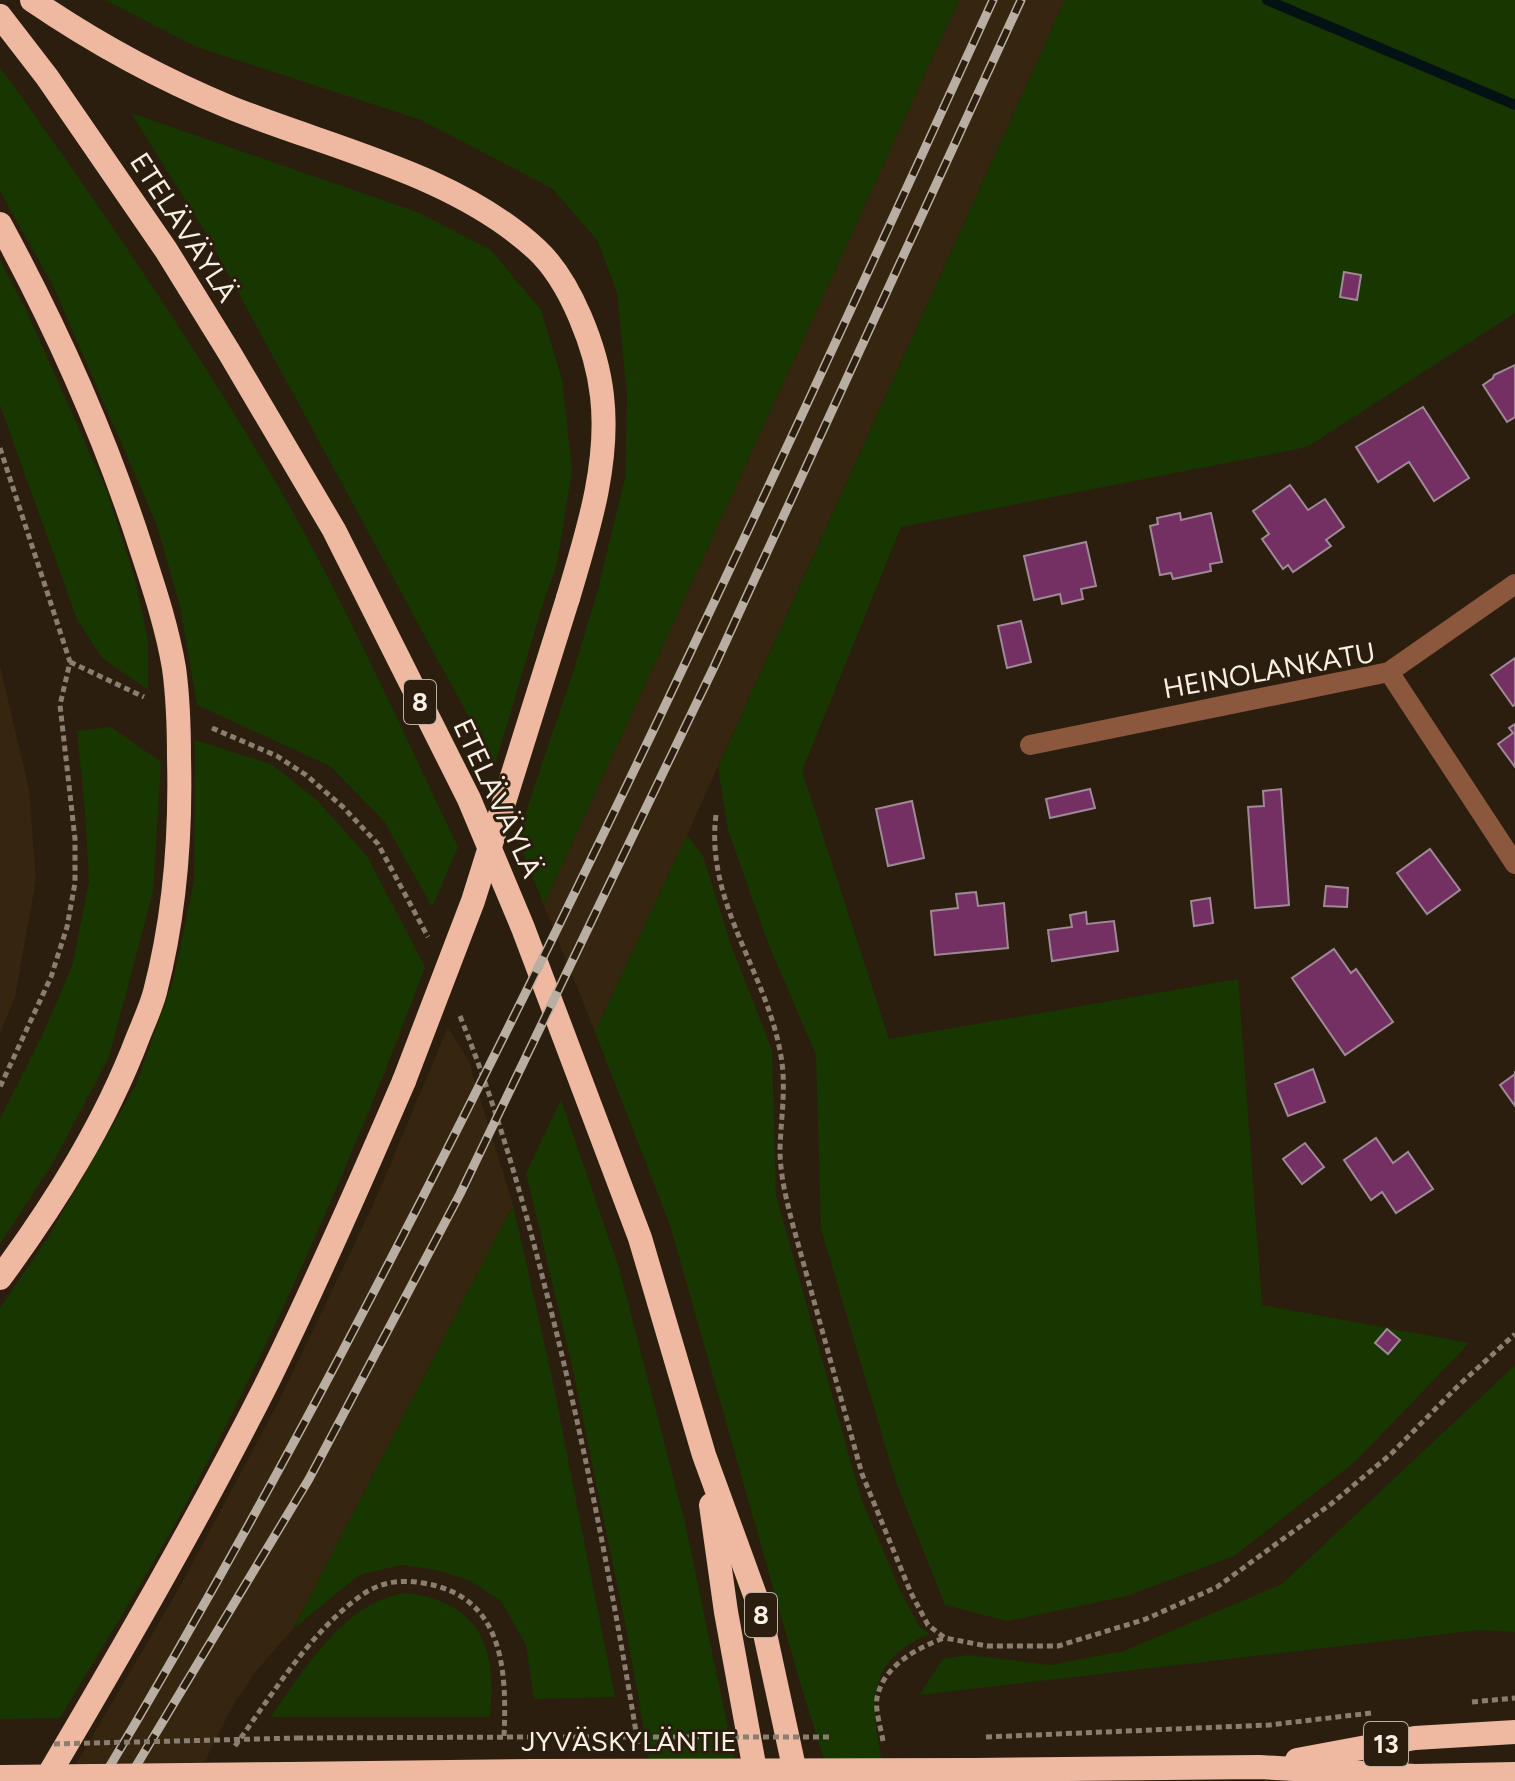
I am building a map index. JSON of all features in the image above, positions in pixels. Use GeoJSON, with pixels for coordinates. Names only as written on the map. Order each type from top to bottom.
{"type":"FeatureCollection","features":[{"type":"Feature","properties":{"kind":"highway"},"geometry":{"type":"LineString","coordinates":[[32,0],[117,55],[167,80],[420,179],[463,199],[504,224],[538,251],[581,315],[595,356],[603,397],[596,495],[568,598],[473,901],[404,1081],[339,1232],[269,1379],[197,1516],[45,1781]]}},
{"type":"Feature","properties":{"kind":"highway","name":"ETELÄVÄYLÄ"},"geometry":{"type":"LineString","coordinates":[[0,16],[47,77],[166,250],[229,352],[334,530],[469,799],[523,928],[640,1238],[704,1455],[759,1606],[797,1781]]}},
{"type":"Feature","properties":{"kind":"highway"},"geometry":{"type":"LineString","coordinates":[[0,224],[39,297],[91,410],[123,492],[158,600],[174,669],[180,801],[172,909],[154,994],[127,1065],[97,1127],[44,1218],[0,1278]]}},
{"type":"Feature","properties":{"kind":"highway","name":"ETELÄVÄYLÄ"},"geometry":{"type":"LineString","coordinates":[[704,1455],[726,1612],[757,1781]]}},
{"type":"Feature","properties":{"kind":"highway","name":"JYVÄSKYLÄNTIE"},"geometry":{"type":"LineString","coordinates":[[1259,1767],[1415,1738],[1515,1732]]}},
{"type":"Feature","properties":{"kind":"highway","name":"JYVÄSKYLÄNTIE"},"geometry":{"type":"LineString","coordinates":[[0,1777],[1259,1767],[1415,1776],[1515,1774]]}},
{"type":"Feature","properties":{"kind":"street"},"geometry":{"type":"LineString","coordinates":[[1389,672],[1515,584]]}},
{"type":"Feature","properties":{"kind":"street","name":"HEINOLANKATU"},"geometry":{"type":"LineString","coordinates":[[1030,745],[1389,672],[1515,864]]}},
{"type":"Feature","properties":{"kind":"path"},"geometry":{"type":"LineString","coordinates":[[0,448],[70,662],[60,705],[75,839],[75,883],[67,927],[51,977],[0,1087]]}},
{"type":"Feature","properties":{"kind":"path"},"geometry":{"type":"LineString","coordinates":[[70,662],[144,697]]}},
{"type":"Feature","properties":{"kind":"path"},"geometry":{"type":"LineString","coordinates":[[212,728],[277,756],[306,775],[343,807],[378,844],[429,938]]}},
{"type":"Feature","properties":{"kind":"path"},"geometry":{"type":"LineString","coordinates":[[716,815],[713,840],[715,860],[732,922],[780,1049],[783,1073],[780,1151],[783,1184],[840,1395],[862,1474],[911,1593],[928,1625],[945,1638],[987,1646],[1058,1646],[1146,1619],[1217,1587],[1331,1504],[1391,1454],[1515,1334]]}},
{"type":"Feature","properties":{"kind":"path"},"geometry":{"type":"LineString","coordinates":[[456,1005],[516,1175],[568,1374],[620,1631],[639,1751]]}},
{"type":"Feature","properties":{"kind":"path"},"geometry":{"type":"LineString","coordinates":[[229,1754],[325,1626],[362,1595],[394,1580],[431,1584],[460,1595],[481,1614],[502,1657],[506,1698],[504,1737]]}},
{"type":"Feature","properties":{"kind":"path"},"geometry":{"type":"LineString","coordinates":[[885,1750],[877,1699],[884,1682],[909,1654],[945,1638]]}},
{"type":"Feature","properties":{"kind":"path"},"geometry":{"type":"LineString","coordinates":[[1460,1703],[1515,1698]]}},
{"type":"Feature","properties":{"kind":"path"},"geometry":{"type":"LineString","coordinates":[[974,1738],[1269,1725],[1381,1712]]}},
{"type":"Feature","properties":{"kind":"path"},"geometry":{"type":"LineString","coordinates":[[47,1744],[297,1738],[848,1737]]}},
{"type":"Feature","properties":{"kind":"path"},"geometry":{"type":"LineString","coordinates":[[879,1737],[895,1737]]}},
{"type":"Feature","properties":{"kind":"shaded area"},"geometry":{"type":"Polygon","coordinates":[[[959,0],[1065,0],[595,1032],[544,905],[959,0]]]}},
{"type":"Feature","properties":{"kind":"shaded area"},"geometry":{"type":"Polygon","coordinates":[[[0,666],[29,789],[36,879],[15,997],[0,1033],[0,666]]]}},
{"type":"Feature","properties":{"kind":"shaded area"},"geometry":{"type":"Polygon","coordinates":[[[448,1027],[469,1062],[513,1205],[293,1629],[256,1671],[232,1707],[195,1781],[66,1781],[178,1590],[277,1405],[374,1203],[448,1027]]]}},
{"type":"Feature","properties":{"kind":"green space"},"geometry":{"type":"Polygon","coordinates":[[[105,0],[959,0],[544,905],[517,838],[597,593],[625,478],[627,397],[617,292],[597,240],[553,189],[421,120],[197,47],[105,0]]]}},
{"type":"Feature","properties":{"kind":"green space"},"geometry":{"type":"Polygon","coordinates":[[[1065,0],[1515,0],[1515,313],[1307,447],[901,527],[802,771],[889,1039],[1238,979],[1262,1305],[1469,1343],[1356,1461],[1234,1556],[1127,1596],[1007,1621],[945,1605],[896,1482],[821,1229],[816,1055],[768,943],[728,830],[718,767],[1065,0]]]}},
{"type":"Feature","properties":{"kind":"green space"},"geometry":{"type":"Polygon","coordinates":[[[0,67],[172,315],[237,417],[319,561],[458,847],[432,907],[384,821],[330,766],[197,705],[180,606],[156,523],[53,286],[0,191],[0,67]]]}},
{"type":"Feature","properties":{"kind":"green space"},"geometry":{"type":"Polygon","coordinates":[[[131,113],[417,212],[491,250],[541,310],[562,380],[572,470],[557,564],[495,765],[203,228],[131,113]]]}},
{"type":"Feature","properties":{"kind":"green space"},"geometry":{"type":"Polygon","coordinates":[[[0,260],[26,310],[107,492],[135,579],[148,640],[148,690],[102,658],[77,619],[0,405],[0,260]]]}},
{"type":"Feature","properties":{"kind":"green space"},"geometry":{"type":"Polygon","coordinates":[[[111,727],[161,762],[153,892],[109,1057],[54,1161],[0,1244],[0,1119],[43,1034],[72,966],[89,882],[77,731],[111,727]]]}},
{"type":"Feature","properties":{"kind":"green space"},"geometry":{"type":"Polygon","coordinates":[[[195,740],[271,764],[317,800],[367,856],[425,967],[313,1242],[217,1443],[168,1535],[60,1718],[0,1719],[0,1308],[47,1239],[136,1085],[174,977],[194,882],[195,740]]]}},
{"type":"Feature","properties":{"kind":"green space"},"geometry":{"type":"Polygon","coordinates":[[[687,835],[703,856],[732,948],[772,1050],[776,1196],[861,1498],[901,1593],[919,1626],[930,1634],[908,1645],[893,1658],[877,1688],[876,1725],[883,1766],[831,1781],[670,1225],[595,1032],[687,835]]]}},
{"type":"Feature","properties":{"kind":"green space"},"geometry":{"type":"Polygon","coordinates":[[[561,1100],[619,1268],[685,1523],[739,1781],[653,1781],[626,1628],[573,1370],[526,1173],[561,1100]]]}},
{"type":"Feature","properties":{"kind":"green space"},"geometry":{"type":"Polygon","coordinates":[[[513,1205],[550,1368],[615,1697],[534,1699],[526,1645],[501,1601],[470,1581],[437,1570],[401,1565],[359,1575],[293,1629],[513,1205]]]}},
{"type":"Feature","properties":{"kind":"green space"},"geometry":{"type":"Polygon","coordinates":[[[1515,1365],[1515,1632],[1480,1630],[919,1695],[943,1659],[968,1655],[1050,1665],[1124,1651],[1282,1584],[1515,1365]]]}},
{"type":"Feature","properties":{"kind":"green space"},"geometry":{"type":"Polygon","coordinates":[[[408,1593],[453,1607],[469,1619],[480,1634],[491,1670],[490,1717],[271,1717],[312,1659],[346,1622],[386,1598],[408,1593]]]}},
{"type":"Feature","properties":{"kind":"building"},"geometry":{"type":"Polygon","coordinates":[[[1344,272],[1361,275],[1357,300],[1340,297],[1344,272]]]}},
{"type":"Feature","properties":{"kind":"building"},"geometry":{"type":"Polygon","coordinates":[[[1515,365],[1515,417],[1507,422],[1483,385],[1494,375],[1515,365]]]}},
{"type":"Feature","properties":{"kind":"building"},"geometry":{"type":"Polygon","coordinates":[[[1423,407],[1469,478],[1434,501],[1409,462],[1378,482],[1356,447],[1423,407]]]}},
{"type":"Feature","properties":{"kind":"building"},"geometry":{"type":"Polygon","coordinates":[[[1290,485],[1308,510],[1325,499],[1344,527],[1326,540],[1331,546],[1293,572],[1288,565],[1283,569],[1262,539],[1269,534],[1253,511],[1290,485]]]}},
{"type":"Feature","properties":{"kind":"building"},"geometry":{"type":"Polygon","coordinates":[[[1180,513],[1181,520],[1211,513],[1222,562],[1210,564],[1211,571],[1173,579],[1171,573],[1160,575],[1150,526],[1158,524],[1157,518],[1180,513]]]}},
{"type":"Feature","properties":{"kind":"building"},"geometry":{"type":"Polygon","coordinates":[[[1086,542],[1096,586],[1081,589],[1083,599],[1062,604],[1060,594],[1034,600],[1024,556],[1086,542]]]}},
{"type":"Feature","properties":{"kind":"building"},"geometry":{"type":"Polygon","coordinates":[[[1021,621],[1031,662],[1007,668],[998,626],[1021,621]]]}},
{"type":"Feature","properties":{"kind":"building"},"geometry":{"type":"Polygon","coordinates":[[[1515,658],[1515,705],[1513,706],[1491,675],[1515,658]]]}},
{"type":"Feature","properties":{"kind":"building"},"geometry":{"type":"Polygon","coordinates":[[[1515,724],[1515,767],[1498,744],[1513,733],[1509,728],[1515,724]]]}},
{"type":"Feature","properties":{"kind":"building"},"geometry":{"type":"Polygon","coordinates":[[[1090,789],[1095,808],[1050,818],[1046,799],[1090,789]]]}},
{"type":"Feature","properties":{"kind":"building"},"geometry":{"type":"Polygon","coordinates":[[[1281,789],[1289,905],[1255,908],[1248,807],[1264,806],[1263,791],[1281,789]]]}},
{"type":"Feature","properties":{"kind":"building"},"geometry":{"type":"Polygon","coordinates":[[[912,801],[924,858],[888,866],[876,809],[912,801]]]}},
{"type":"Feature","properties":{"kind":"building"},"geometry":{"type":"Polygon","coordinates":[[[1430,849],[1460,890],[1427,914],[1397,873],[1430,849]]]}},
{"type":"Feature","properties":{"kind":"building"},"geometry":{"type":"Polygon","coordinates":[[[1326,886],[1348,888],[1347,907],[1324,906],[1326,886]]]}},
{"type":"Feature","properties":{"kind":"building"},"geometry":{"type":"Polygon","coordinates":[[[976,892],[978,906],[1004,903],[1008,948],[935,955],[931,911],[958,908],[956,894],[976,892]]]}},
{"type":"Feature","properties":{"kind":"building"},"geometry":{"type":"Polygon","coordinates":[[[1210,898],[1213,923],[1194,926],[1191,901],[1210,898]]]}},
{"type":"Feature","properties":{"kind":"building"},"geometry":{"type":"Polygon","coordinates":[[[1086,912],[1087,924],[1114,921],[1118,951],[1052,961],[1048,930],[1072,927],[1070,915],[1086,912]]]}},
{"type":"Feature","properties":{"kind":"building"},"geometry":{"type":"Polygon","coordinates":[[[1334,949],[1351,973],[1356,969],[1393,1022],[1345,1055],[1292,978],[1334,949]]]}},
{"type":"Feature","properties":{"kind":"building"},"geometry":{"type":"Polygon","coordinates":[[[1313,1069],[1325,1102],[1288,1116],[1275,1084],[1313,1069]]]}},
{"type":"Feature","properties":{"kind":"building"},"geometry":{"type":"Polygon","coordinates":[[[1515,1074],[1515,1106],[1500,1085],[1515,1074]]]}},
{"type":"Feature","properties":{"kind":"building"},"geometry":{"type":"Polygon","coordinates":[[[1376,1138],[1393,1163],[1408,1152],[1433,1189],[1396,1213],[1382,1192],[1371,1200],[1344,1160],[1376,1138]]]}},
{"type":"Feature","properties":{"kind":"building"},"geometry":{"type":"Polygon","coordinates":[[[1305,1143],[1324,1167],[1302,1184],[1283,1159],[1305,1143]]]}},
{"type":"Feature","properties":{"kind":"building"},"geometry":{"type":"Polygon","coordinates":[[[1387,1329],[1400,1340],[1388,1354],[1375,1343],[1387,1329]]]}},
{"type":"Feature","properties":{"kind":"waterway"},"geometry":{"type":"LineString","coordinates":[[1267,0],[1515,105]]}},
{"type":"Feature","properties":{"kind":"railway"},"geometry":{"type":"LineString","coordinates":[[101,1781],[282,1465],[505,1034],[725,580],[993,0]]}},
{"type":"Feature","properties":{"kind":"railway"},"geometry":{"type":"LineString","coordinates":[[127,1781],[309,1479],[460,1194],[714,667],[1021,0]]}}]}
